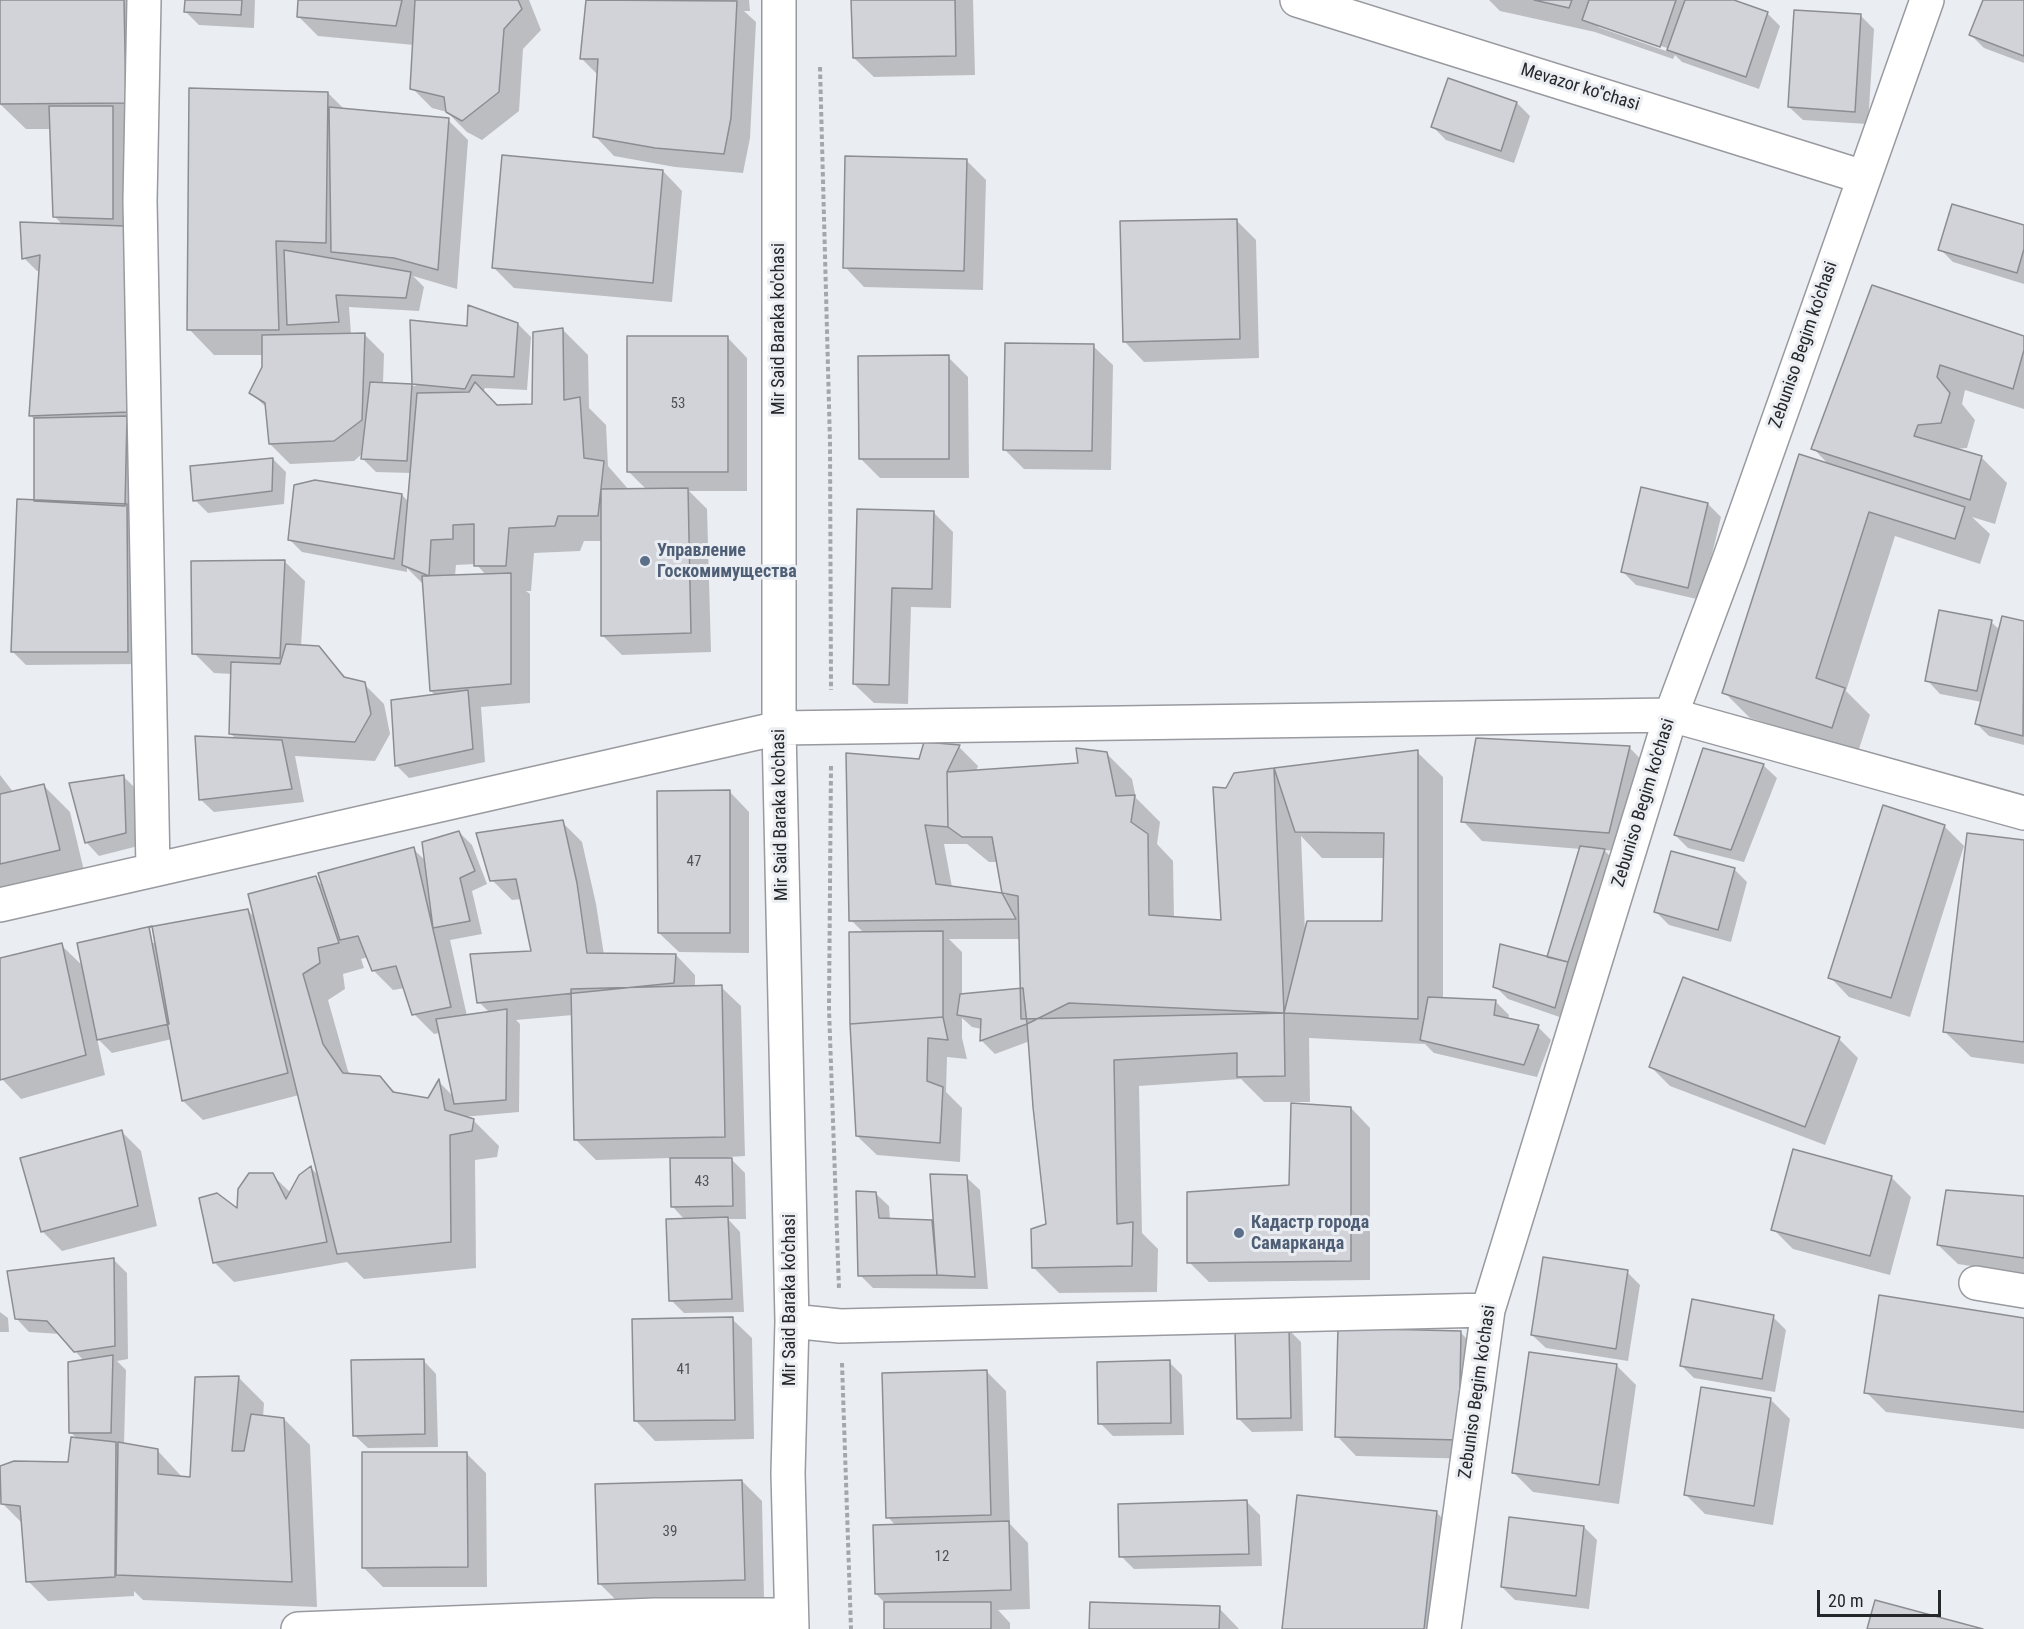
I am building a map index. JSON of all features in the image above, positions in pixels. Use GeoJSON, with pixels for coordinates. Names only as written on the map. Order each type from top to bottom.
{"type":"FeatureCollection","features":[{"type":"Feature","properties":{"kind":"street"},"geometry":{"type":"LineString","coordinates":[[144,0],[140,201],[153,869]]}},
{"type":"Feature","properties":{"kind":"street","name":"Mir Said Baraka ko'chasi"},"geometry":{"type":"LineString","coordinates":[[779,0],[779,728],[792,1322],[788,1473],[791,1622]]}},
{"type":"Feature","properties":{"kind":"street","name":"Mevazor ko''chasi"},"geometry":{"type":"LineString","coordinates":[[1297,0],[1863,177]]}},
{"type":"Feature","properties":{"kind":"street","name":"Zebuniso Begim ko'chasi"},"geometry":{"type":"LineString","coordinates":[[1444,1629],[1488,1310],[1671,715],[1729,560],[1927,0]]}},
{"type":"Feature","properties":{"kind":"street"},"geometry":{"type":"LineString","coordinates":[[0,905],[779,728],[1671,715],[2024,813]]}},
{"type":"Feature","properties":{"kind":"street"},"geometry":{"type":"LineString","coordinates":[[1976,1283],[2024,1291]]}},
{"type":"Feature","properties":{"kind":"street"},"geometry":{"type":"LineString","coordinates":[[792,1322],[840,1326],[1488,1310]]}},
{"type":"Feature","properties":{"kind":"street"},"geometry":{"type":"LineString","coordinates":[[298,1629],[655,1615],[791,1622]]}},
{"type":"Feature","properties":{"kind":"path"},"geometry":{"type":"LineString","coordinates":[[820,60],[830,443],[832,729],[830,1008],[851,1629]]}},
{"type":"Feature","properties":{"kind":"building"},"geometry":{"type":"Polygon","coordinates":[[[0,0],[124,0],[126,103],[0,104],[0,0]]]}},
{"type":"Feature","properties":{"kind":"building"},"geometry":{"type":"Polygon","coordinates":[[[185,0],[242,0],[241,15],[184,12],[185,0]]]}},
{"type":"Feature","properties":{"kind":"building"},"geometry":{"type":"Polygon","coordinates":[[[298,0],[402,0],[396,26],[297,17],[298,0]]]}},
{"type":"Feature","properties":{"kind":"building"},"geometry":{"type":"Polygon","coordinates":[[[415,0],[518,0],[522,9],[504,29],[499,92],[462,121],[446,112],[444,97],[410,89],[415,0]]]}},
{"type":"Feature","properties":{"kind":"building"},"geometry":{"type":"Polygon","coordinates":[[[586,0],[737,1],[731,118],[724,154],[655,148],[593,137],[598,59],[580,59],[586,0]]]}},
{"type":"Feature","properties":{"kind":"building"},"geometry":{"type":"Polygon","coordinates":[[[851,0],[955,0],[956,56],[853,58],[851,0]]]}},
{"type":"Feature","properties":{"kind":"building"},"geometry":{"type":"Polygon","coordinates":[[[1534,0],[1572,0],[1569,8],[1534,0]]]}},
{"type":"Feature","properties":{"kind":"building"},"geometry":{"type":"Polygon","coordinates":[[[1589,0],[1676,0],[1660,47],[1582,20],[1589,0]]]}},
{"type":"Feature","properties":{"kind":"building"},"geometry":{"type":"Polygon","coordinates":[[[1685,0],[1734,0],[1768,12],[1746,77],[1667,50],[1685,0]]]}},
{"type":"Feature","properties":{"kind":"building"},"geometry":{"type":"Polygon","coordinates":[[[1983,0],[2024,0],[2024,56],[1969,35],[1983,0]]]}},
{"type":"Feature","properties":{"kind":"building"},"geometry":{"type":"Polygon","coordinates":[[[1794,10],[1861,14],[1855,112],[1788,107],[1794,10]]]}},
{"type":"Feature","properties":{"kind":"building"},"geometry":{"type":"Polygon","coordinates":[[[1448,78],[1517,102],[1501,151],[1431,127],[1448,78]]]}},
{"type":"Feature","properties":{"kind":"building"},"geometry":{"type":"Polygon","coordinates":[[[189,88],[328,92],[326,243],[276,241],[279,330],[187,330],[189,88]]]}},
{"type":"Feature","properties":{"kind":"building"},"geometry":{"type":"Polygon","coordinates":[[[49,106],[113,106],[113,219],[53,217],[49,106]]]}},
{"type":"Feature","properties":{"kind":"building"},"geometry":{"type":"Polygon","coordinates":[[[329,107],[449,118],[438,270],[394,258],[331,252],[329,107]]]}},
{"type":"Feature","properties":{"kind":"building"},"geometry":{"type":"Polygon","coordinates":[[[502,155],[663,170],[653,283],[492,268],[502,155]]]}},
{"type":"Feature","properties":{"kind":"building"},"geometry":{"type":"Polygon","coordinates":[[[845,156],[967,159],[964,271],[843,268],[845,156]]]}},
{"type":"Feature","properties":{"kind":"building"},"geometry":{"type":"Polygon","coordinates":[[[1952,204],[2024,225],[2024,249],[2017,273],[1938,250],[1952,204]]]}},
{"type":"Feature","properties":{"kind":"building"},"geometry":{"type":"Polygon","coordinates":[[[1237,219],[1240,339],[1123,342],[1120,221],[1237,219]]]}},
{"type":"Feature","properties":{"kind":"building"},"geometry":{"type":"Polygon","coordinates":[[[20,222],[125,226],[129,412],[29,416],[40,255],[22,259],[20,222]]]}},
{"type":"Feature","properties":{"kind":"building"},"geometry":{"type":"Polygon","coordinates":[[[284,250],[411,272],[406,298],[336,295],[339,322],[287,325],[284,250]]]}},
{"type":"Feature","properties":{"kind":"building"},"geometry":{"type":"Polygon","coordinates":[[[1872,285],[2024,336],[2024,350],[2013,389],[1940,365],[1937,377],[1950,393],[1941,423],[1918,425],[1914,436],[1982,456],[1970,500],[1811,449],[1872,285]]]}},
{"type":"Feature","properties":{"kind":"building"},"geometry":{"type":"Polygon","coordinates":[[[468,305],[518,323],[514,377],[472,375],[465,389],[412,384],[410,320],[467,326],[468,305]]]}},
{"type":"Feature","properties":{"kind":"building"},"geometry":{"type":"Polygon","coordinates":[[[563,328],[564,400],[580,397],[584,458],[604,461],[598,516],[558,516],[555,526],[509,528],[506,566],[474,566],[474,524],[453,525],[453,539],[431,540],[429,576],[402,565],[417,393],[469,392],[475,382],[497,405],[532,404],[533,332],[563,328]]]}},
{"type":"Feature","properties":{"kind":"building"},"geometry":{"type":"Polygon","coordinates":[[[365,333],[362,420],[334,441],[269,444],[265,403],[249,393],[262,367],[262,335],[365,333]]]}},
{"type":"Feature","properties":{"kind":"building"},"geometry":{"type":"Polygon","coordinates":[[[627,336],[728,336],[728,472],[627,472],[627,336]]]}},
{"type":"Feature","properties":{"kind":"building"},"geometry":{"type":"Polygon","coordinates":[[[1005,343],[1094,344],[1092,451],[1003,450],[1005,343]]]}},
{"type":"Feature","properties":{"kind":"building"},"geometry":{"type":"Polygon","coordinates":[[[949,355],[949,459],[859,459],[858,356],[949,355]]]}},
{"type":"Feature","properties":{"kind":"building"},"geometry":{"type":"Polygon","coordinates":[[[370,382],[412,384],[407,461],[361,459],[370,382]]]}},
{"type":"Feature","properties":{"kind":"building"},"geometry":{"type":"Polygon","coordinates":[[[127,416],[125,506],[34,501],[34,418],[127,416]]]}},
{"type":"Feature","properties":{"kind":"building"},"geometry":{"type":"Polygon","coordinates":[[[1799,454],[1965,507],[1955,539],[1869,512],[1816,678],[1845,688],[1832,728],[1722,693],[1799,454]]]}},
{"type":"Feature","properties":{"kind":"building"},"geometry":{"type":"Polygon","coordinates":[[[273,458],[272,491],[193,501],[190,466],[273,458]]]}},
{"type":"Feature","properties":{"kind":"building"},"geometry":{"type":"Polygon","coordinates":[[[315,480],[402,494],[394,559],[288,540],[294,485],[315,480]]]}},
{"type":"Feature","properties":{"kind":"building"},"geometry":{"type":"Polygon","coordinates":[[[1641,487],[1708,503],[1688,588],[1621,572],[1641,487]]]}},
{"type":"Feature","properties":{"kind":"building","name":"Управление Госкомимущества"},"geometry":{"type":"Polygon","coordinates":[[[688,488],[691,633],[601,636],[601,489],[688,488]]]}},
{"type":"Feature","properties":{"kind":"building"},"geometry":{"type":"Polygon","coordinates":[[[17,499],[127,504],[128,652],[11,652],[17,499]]]}},
{"type":"Feature","properties":{"kind":"building"},"geometry":{"type":"Polygon","coordinates":[[[857,509],[934,511],[932,589],[892,588],[889,685],[853,684],[857,509]]]}},
{"type":"Feature","properties":{"kind":"building"},"geometry":{"type":"Polygon","coordinates":[[[285,560],[280,658],[192,654],[191,561],[285,560]]]}},
{"type":"Feature","properties":{"kind":"building"},"geometry":{"type":"Polygon","coordinates":[[[511,573],[511,684],[430,691],[422,576],[511,573]]]}},
{"type":"Feature","properties":{"kind":"building"},"geometry":{"type":"Polygon","coordinates":[[[1939,610],[1992,620],[1977,691],[1925,681],[1939,610]]]}},
{"type":"Feature","properties":{"kind":"building"},"geometry":{"type":"Polygon","coordinates":[[[2002,616],[2024,621],[2023,736],[1975,724],[2002,616]]]}},
{"type":"Feature","properties":{"kind":"building"},"geometry":{"type":"Polygon","coordinates":[[[286,644],[319,646],[344,677],[365,682],[371,714],[355,742],[229,734],[231,662],[280,664],[286,644]]]}},
{"type":"Feature","properties":{"kind":"building"},"geometry":{"type":"Polygon","coordinates":[[[468,690],[473,749],[395,766],[391,700],[468,690]]]}},
{"type":"Feature","properties":{"kind":"building"},"geometry":{"type":"Polygon","coordinates":[[[195,736],[282,740],[292,789],[199,800],[195,736]]]}},
{"type":"Feature","properties":{"kind":"building"},"geometry":{"type":"Polygon","coordinates":[[[1476,738],[1630,746],[1609,833],[1461,822],[1476,738]]]}},
{"type":"Feature","properties":{"kind":"building"},"geometry":{"type":"Polygon","coordinates":[[[924,742],[960,745],[947,772],[948,827],[925,825],[936,884],[1002,893],[1016,919],[849,921],[846,753],[919,759],[924,742]]]}},
{"type":"Feature","properties":{"kind":"building"},"geometry":{"type":"Polygon","coordinates":[[[1076,748],[1107,752],[1116,796],[1135,795],[1131,822],[1148,834],[1149,915],[1221,920],[1213,787],[1226,788],[1234,773],[1274,768],[1284,1013],[1021,1019],[1018,896],[1002,893],[992,837],[962,837],[948,827],[947,772],[1078,763],[1076,748]]]}},
{"type":"Feature","properties":{"kind":"building"},"geometry":{"type":"Polygon","coordinates":[[[1703,748],[1764,764],[1731,850],[1674,835],[1703,748]]]}},
{"type":"Feature","properties":{"kind":"building"},"geometry":{"type":"Polygon","coordinates":[[[1418,750],[1418,1019],[1284,1013],[1307,921],[1382,921],[1384,833],[1295,832],[1274,768],[1418,750]]]}},
{"type":"Feature","properties":{"kind":"building"},"geometry":{"type":"Polygon","coordinates":[[[124,775],[126,833],[85,843],[69,783],[124,775]]]}},
{"type":"Feature","properties":{"kind":"building"},"geometry":{"type":"Polygon","coordinates":[[[44,784],[60,850],[0,864],[0,794],[44,784]]]}},
{"type":"Feature","properties":{"kind":"building"},"geometry":{"type":"Polygon","coordinates":[[[730,790],[730,933],[658,933],[657,791],[730,790]]]}},
{"type":"Feature","properties":{"kind":"building"},"geometry":{"type":"Polygon","coordinates":[[[1883,805],[1945,825],[1891,998],[1828,978],[1883,805]]]}},
{"type":"Feature","properties":{"kind":"building"},"geometry":{"type":"Polygon","coordinates":[[[563,820],[577,883],[587,953],[676,954],[674,983],[477,1003],[470,954],[531,951],[516,879],[490,881],[476,833],[563,820]]]}},
{"type":"Feature","properties":{"kind":"building"},"geometry":{"type":"Polygon","coordinates":[[[459,831],[475,871],[460,878],[470,921],[433,928],[422,842],[459,831]]]}},
{"type":"Feature","properties":{"kind":"building"},"geometry":{"type":"Polygon","coordinates":[[[1967,833],[2024,840],[2024,1042],[1943,1032],[1967,833]]]}},
{"type":"Feature","properties":{"kind":"building"},"geometry":{"type":"Polygon","coordinates":[[[1580,846],[1605,849],[1568,962],[1547,957],[1580,846]]]}},
{"type":"Feature","properties":{"kind":"building"},"geometry":{"type":"Polygon","coordinates":[[[414,847],[451,1007],[412,1015],[396,966],[372,971],[358,936],[340,940],[318,873],[414,847]]]}},
{"type":"Feature","properties":{"kind":"building"},"geometry":{"type":"Polygon","coordinates":[[[1671,851],[1735,868],[1718,930],[1654,912],[1671,851]]]}},
{"type":"Feature","properties":{"kind":"building"},"geometry":{"type":"Polygon","coordinates":[[[316,876],[339,943],[318,948],[320,963],[303,974],[323,1044],[343,1073],[380,1076],[393,1092],[428,1098],[439,1079],[445,1110],[474,1119],[472,1131],[450,1135],[451,1242],[337,1254],[248,894],[316,876]]]}},
{"type":"Feature","properties":{"kind":"building"},"geometry":{"type":"Polygon","coordinates":[[[248,909],[288,1073],[182,1101],[149,927],[248,909]]]}},
{"type":"Feature","properties":{"kind":"building"},"geometry":{"type":"Polygon","coordinates":[[[152,926],[169,1024],[97,1040],[77,943],[152,926]]]}},
{"type":"Feature","properties":{"kind":"building"},"geometry":{"type":"Polygon","coordinates":[[[943,931],[943,1017],[850,1024],[849,932],[943,931]]]}},
{"type":"Feature","properties":{"kind":"building"},"geometry":{"type":"Polygon","coordinates":[[[62,943],[86,1055],[0,1080],[0,958],[62,943]]]}},
{"type":"Feature","properties":{"kind":"building"},"geometry":{"type":"Polygon","coordinates":[[[1500,944],[1568,962],[1555,1008],[1493,987],[1500,944]]]}},
{"type":"Feature","properties":{"kind":"building"},"geometry":{"type":"Polygon","coordinates":[[[1683,977],[1840,1037],[1805,1127],[1649,1067],[1683,977]]]}},
{"type":"Feature","properties":{"kind":"building"},"geometry":{"type":"Polygon","coordinates":[[[722,985],[725,1137],[574,1140],[571,989],[722,985]]]}},
{"type":"Feature","properties":{"kind":"building"},"geometry":{"type":"Polygon","coordinates":[[[1023,988],[1027,1024],[980,1041],[981,1019],[957,1015],[960,994],[1023,988]]]}},
{"type":"Feature","properties":{"kind":"building"},"geometry":{"type":"Polygon","coordinates":[[[1428,997],[1496,1000],[1494,1015],[1539,1025],[1524,1065],[1420,1040],[1428,997]]]}},
{"type":"Feature","properties":{"kind":"building"},"geometry":{"type":"Polygon","coordinates":[[[1069,1003],[1284,1013],[1285,1076],[1237,1077],[1237,1053],[1114,1060],[1117,1224],[1133,1222],[1132,1266],[1032,1268],[1031,1229],[1046,1224],[1033,1107],[1027,1024],[1069,1003]]]}},
{"type":"Feature","properties":{"kind":"building"},"geometry":{"type":"Polygon","coordinates":[[[507,1009],[506,1100],[454,1104],[436,1019],[507,1009]]]}},
{"type":"Feature","properties":{"kind":"building"},"geometry":{"type":"Polygon","coordinates":[[[943,1017],[948,1040],[928,1038],[927,1081],[943,1087],[940,1143],[856,1136],[850,1024],[943,1017]]]}},
{"type":"Feature","properties":{"kind":"building"},"geometry":{"type":"Polygon","coordinates":[[[1291,1103],[1351,1107],[1351,1261],[1187,1263],[1187,1192],[1289,1185],[1291,1103]]]}},
{"type":"Feature","properties":{"kind":"building"},"geometry":{"type":"Polygon","coordinates":[[[122,1130],[138,1206],[41,1232],[20,1158],[122,1130]]]}},
{"type":"Feature","properties":{"kind":"building"},"geometry":{"type":"Polygon","coordinates":[[[1793,1149],[1892,1176],[1870,1256],[1771,1230],[1793,1149]]]}},
{"type":"Feature","properties":{"kind":"building"},"geometry":{"type":"Polygon","coordinates":[[[670,1158],[732,1158],[733,1206],[671,1207],[670,1158]]]}},
{"type":"Feature","properties":{"kind":"building"},"geometry":{"type":"Polygon","coordinates":[[[311,1166],[327,1242],[213,1263],[199,1198],[217,1193],[237,1208],[238,1189],[249,1173],[273,1173],[286,1199],[299,1175],[311,1166]]]}},
{"type":"Feature","properties":{"kind":"building"},"geometry":{"type":"Polygon","coordinates":[[[930,1174],[967,1175],[975,1277],[937,1275],[930,1174]]]}},
{"type":"Feature","properties":{"kind":"building"},"geometry":{"type":"Polygon","coordinates":[[[1946,1190],[2024,1196],[2024,1258],[1937,1245],[1946,1190]]]}},
{"type":"Feature","properties":{"kind":"building"},"geometry":{"type":"Polygon","coordinates":[[[856,1191],[876,1192],[879,1218],[932,1220],[937,1275],[858,1276],[856,1191]]]}},
{"type":"Feature","properties":{"kind":"building"},"geometry":{"type":"Polygon","coordinates":[[[728,1217],[732,1299],[669,1301],[666,1219],[728,1217]]]}},
{"type":"Feature","properties":{"kind":"building"},"geometry":{"type":"Polygon","coordinates":[[[1543,1257],[1628,1270],[1616,1349],[1531,1335],[1543,1257]]]}},
{"type":"Feature","properties":{"kind":"building"},"geometry":{"type":"Polygon","coordinates":[[[114,1258],[115,1346],[74,1352],[47,1321],[15,1319],[7,1271],[114,1258]]]}},
{"type":"Feature","properties":{"kind":"building"},"geometry":{"type":"Polygon","coordinates":[[[1879,1295],[2024,1318],[2024,1412],[1864,1393],[1879,1295]]]}},
{"type":"Feature","properties":{"kind":"building"},"geometry":{"type":"Polygon","coordinates":[[[1692,1299],[1774,1315],[1762,1379],[1680,1366],[1692,1299]]]}},
{"type":"Feature","properties":{"kind":"building"},"geometry":{"type":"Polygon","coordinates":[[[733,1317],[735,1420],[634,1421],[632,1319],[733,1317]]]}},
{"type":"Feature","properties":{"kind":"building"},"geometry":{"type":"Polygon","coordinates":[[[1289,1328],[1291,1418],[1237,1419],[1235,1329],[1289,1328]]]}},
{"type":"Feature","properties":{"kind":"building"},"geometry":{"type":"Polygon","coordinates":[[[1338,1328],[1461,1331],[1459,1440],[1335,1437],[1338,1328]]]}},
{"type":"Feature","properties":{"kind":"building"},"geometry":{"type":"Polygon","coordinates":[[[1529,1352],[1617,1364],[1599,1485],[1512,1473],[1529,1352]]]}},
{"type":"Feature","properties":{"kind":"building"},"geometry":{"type":"Polygon","coordinates":[[[113,1355],[111,1433],[69,1433],[68,1362],[113,1355]]]}},
{"type":"Feature","properties":{"kind":"building"},"geometry":{"type":"Polygon","coordinates":[[[424,1359],[425,1434],[353,1436],[351,1360],[424,1359]]]}},
{"type":"Feature","properties":{"kind":"building"},"geometry":{"type":"Polygon","coordinates":[[[1170,1360],[1171,1423],[1098,1424],[1097,1362],[1170,1360]]]}},
{"type":"Feature","properties":{"kind":"building"},"geometry":{"type":"Polygon","coordinates":[[[987,1370],[991,1515],[886,1518],[882,1373],[987,1370]]]}},
{"type":"Feature","properties":{"kind":"building"},"geometry":{"type":"Polygon","coordinates":[[[239,1376],[232,1451],[244,1451],[251,1414],[284,1418],[292,1582],[116,1575],[118,1442],[158,1449],[158,1474],[190,1477],[195,1377],[239,1376]]]}},
{"type":"Feature","properties":{"kind":"building"},"geometry":{"type":"Polygon","coordinates":[[[1701,1387],[1771,1398],[1754,1506],[1684,1495],[1701,1387]]]}},
{"type":"Feature","properties":{"kind":"building"},"geometry":{"type":"Polygon","coordinates":[[[71,1437],[116,1442],[115,1577],[26,1582],[20,1506],[1,1504],[0,1466],[14,1461],[68,1462],[71,1437]]]}},
{"type":"Feature","properties":{"kind":"building"},"geometry":{"type":"Polygon","coordinates":[[[362,1452],[467,1452],[468,1567],[362,1568],[362,1452]]]}},
{"type":"Feature","properties":{"kind":"building"},"geometry":{"type":"Polygon","coordinates":[[[742,1480],[745,1580],[598,1584],[595,1484],[742,1480]]]}},
{"type":"Feature","properties":{"kind":"building"},"geometry":{"type":"Polygon","coordinates":[[[1297,1495],[1437,1511],[1424,1629],[1282,1629],[1297,1495]]]}},
{"type":"Feature","properties":{"kind":"building"},"geometry":{"type":"Polygon","coordinates":[[[1247,1500],[1249,1554],[1119,1557],[1118,1504],[1247,1500]]]}},
{"type":"Feature","properties":{"kind":"building"},"geometry":{"type":"Polygon","coordinates":[[[1509,1517],[1584,1526],[1576,1596],[1501,1587],[1509,1517]]]}},
{"type":"Feature","properties":{"kind":"building"},"geometry":{"type":"Polygon","coordinates":[[[1009,1521],[1011,1590],[875,1594],[873,1525],[1009,1521]]]}},
{"type":"Feature","properties":{"kind":"building"},"geometry":{"type":"Polygon","coordinates":[[[1875,1600],[1983,1629],[1867,1629],[1875,1600]]]}},
{"type":"Feature","properties":{"kind":"building"},"geometry":{"type":"Polygon","coordinates":[[[884,1602],[991,1602],[991,1629],[884,1629],[884,1602]]]}},
{"type":"Feature","properties":{"kind":"building"},"geometry":{"type":"Polygon","coordinates":[[[1090,1602],[1220,1606],[1219,1629],[1089,1629],[1090,1602]]]}},
{"type":"Feature","properties":{"kind":"place","name":"Управление Госкомимущества"},"geometry":{"type":"Point","coordinates":[645,561]}},
{"type":"Feature","properties":{"kind":"place","name":"Кадастр города Самарканда"},"geometry":{"type":"Point","coordinates":[1239,1233]}}]}
